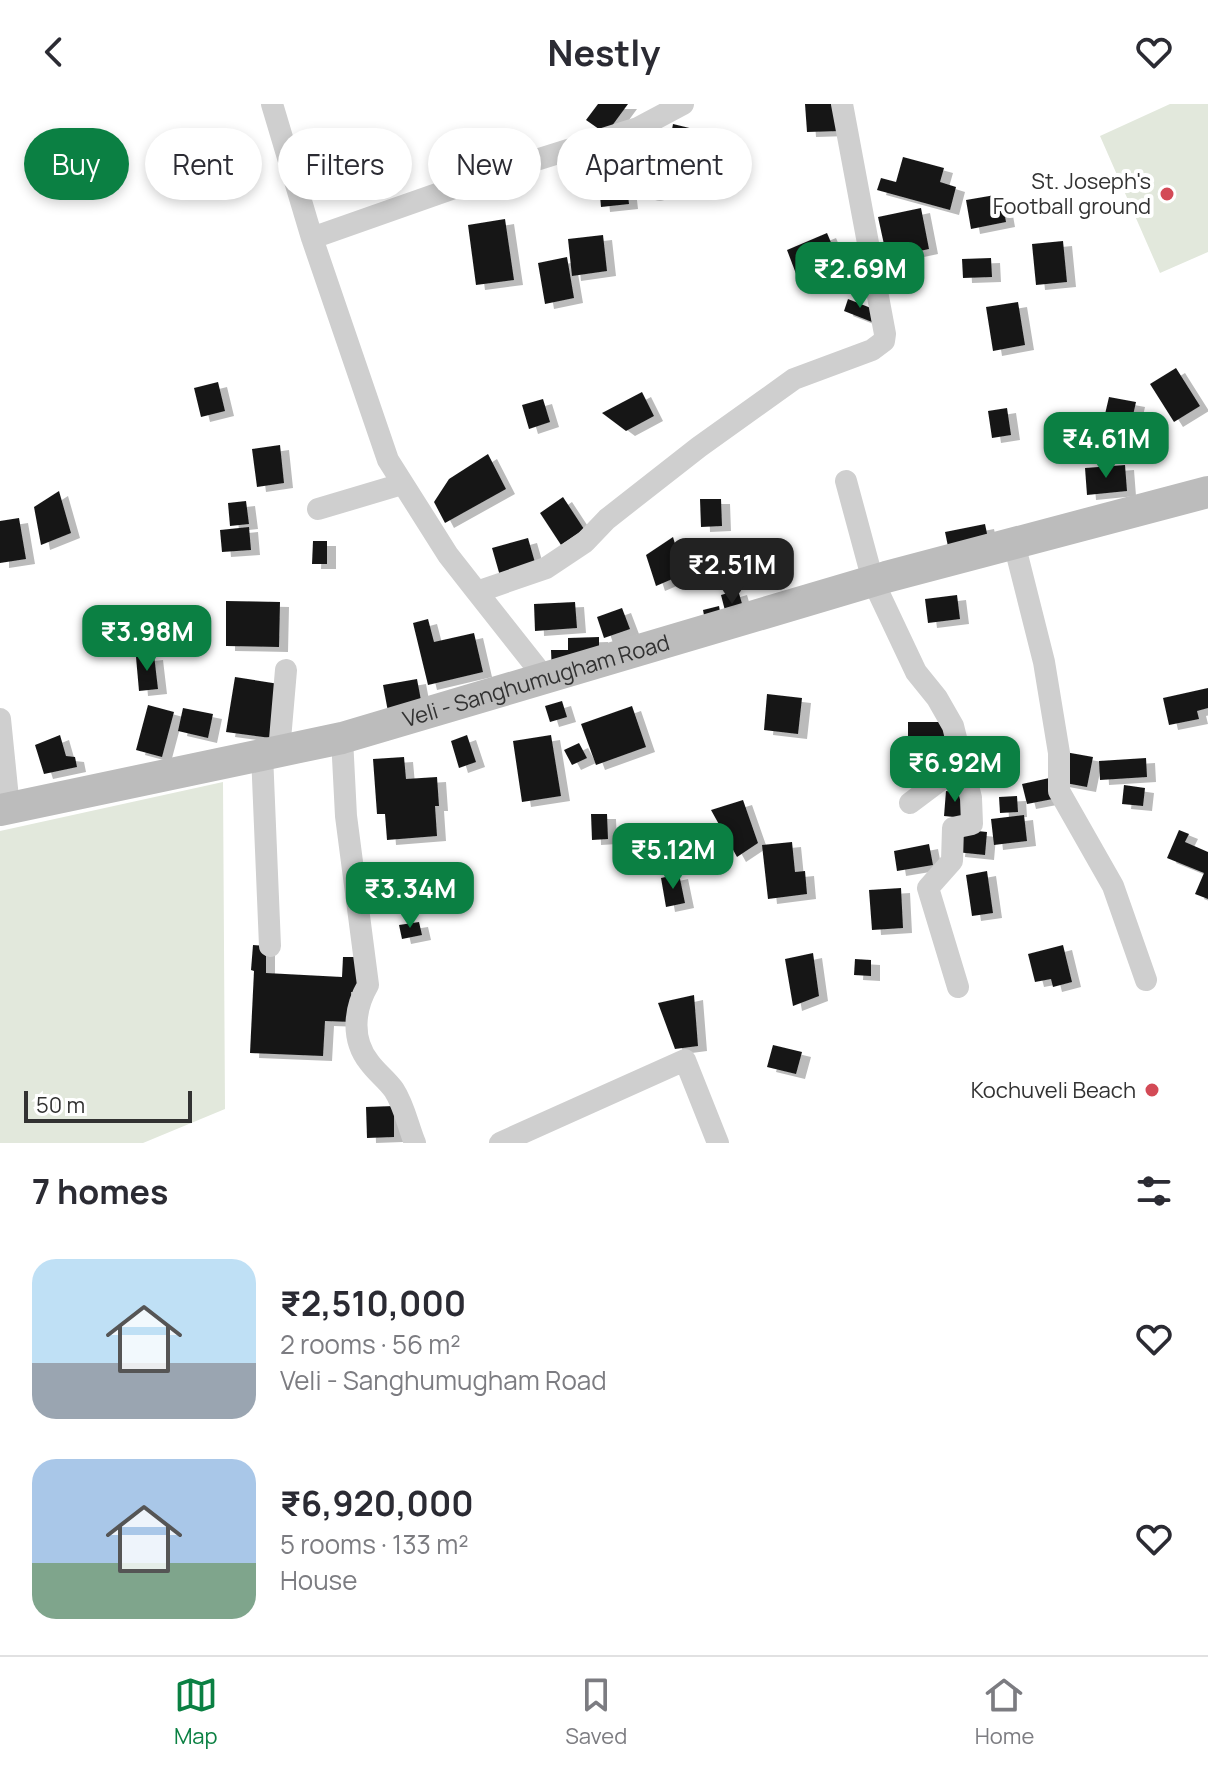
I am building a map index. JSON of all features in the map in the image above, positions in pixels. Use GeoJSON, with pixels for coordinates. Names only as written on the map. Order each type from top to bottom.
{"type":"FeatureCollection","features":[{"type":"Feature","properties":{"kind":"main road","name":"Veli - Sanghumugham Road"},"geometry":{"type":"LineString","coordinates":[[4,809],[342,738],[873,581],[1208,492]]}},
{"type":"Feature","properties":{"kind":"street"},"geometry":{"type":"LineString","coordinates":[[272,104],[312,238],[382,445],[402,484],[448,555],[545,678]]}},
{"type":"Feature","properties":{"kind":"street"},"geometry":{"type":"LineString","coordinates":[[638,128],[683,104]]}},
{"type":"Feature","properties":{"kind":"street"},"geometry":{"type":"LineString","coordinates":[[477,592],[546,568],[585,542],[607,519],[699,447],[794,379],[872,350],[884,341],[842,104]]}},
{"type":"Feature","properties":{"kind":"street"},"geometry":{"type":"LineString","coordinates":[[312,238],[557,153]]}},
{"type":"Feature","properties":{"kind":"street"},"geometry":{"type":"LineString","coordinates":[[846,481],[873,581],[916,672],[937,698],[953,726],[971,798],[972,824],[953,828],[952,861],[928,888],[958,987]]}},
{"type":"Feature","properties":{"kind":"street"},"geometry":{"type":"LineString","coordinates":[[318,509],[402,484]]}},
{"type":"Feature","properties":{"kind":"street"},"geometry":{"type":"LineString","coordinates":[[1014,543],[1044,662],[1059,753],[1059,791],[1113,886],[1146,980]]}},
{"type":"Feature","properties":{"kind":"street"},"geometry":{"type":"LineString","coordinates":[[270,946],[270,752],[286,670]]}},
{"type":"Feature","properties":{"kind":"street"},"geometry":{"type":"LineString","coordinates":[[0,719],[4,809]]}},
{"type":"Feature","properties":{"kind":"street"},"geometry":{"type":"LineString","coordinates":[[342,738],[346,816],[368,985],[359,1000],[356,1032],[369,1063],[395,1092],[415,1143]]}},
{"type":"Feature","properties":{"kind":"street"},"geometry":{"type":"LineString","coordinates":[[910,803],[962,764]]}},
{"type":"Feature","properties":{"kind":"street"},"geometry":{"type":"LineString","coordinates":[[500,1143],[685,1060],[718,1143]]}},
{"type":"Feature","properties":{"kind":"shaded area","name":"St. Joseph's Football ground"},"geometry":{"type":"Polygon","coordinates":[[[1170,104],[1208,104],[1208,252],[1160,273],[1100,136],[1170,104]]]}},
{"type":"Feature","properties":{"kind":"shaded area"},"geometry":{"type":"Polygon","coordinates":[[[223,782],[225,1109],[143,1143],[0,1143],[0,831],[223,782]]]}},
{"type":"Feature","properties":{"kind":"building"},"geometry":{"type":"Polygon","coordinates":[[[598,104],[628,104],[610,128],[597,128],[586,120],[598,104]]]}},
{"type":"Feature","properties":{"kind":"building"},"geometry":{"type":"Polygon","coordinates":[[[805,104],[839,104],[840,131],[807,132],[805,104]]]}},
{"type":"Feature","properties":{"kind":"building"},"geometry":{"type":"Polygon","coordinates":[[[903,157],[944,168],[940,182],[956,187],[950,210],[877,190],[881,178],[896,182],[903,157]]]}},
{"type":"Feature","properties":{"kind":"building"},"geometry":{"type":"Polygon","coordinates":[[[1001,194],[1006,222],[971,229],[966,200],[1001,194]]]}},
{"type":"Feature","properties":{"kind":"building"},"geometry":{"type":"Polygon","coordinates":[[[600,200],[629,200],[629,204],[601,207],[600,200]]]}},
{"type":"Feature","properties":{"kind":"building"},"geometry":{"type":"Polygon","coordinates":[[[921,208],[929,249],[887,258],[878,217],[921,208]]]}},
{"type":"Feature","properties":{"kind":"building"},"geometry":{"type":"Polygon","coordinates":[[[505,219],[514,280],[476,285],[468,225],[505,219]]]}},
{"type":"Feature","properties":{"kind":"building"},"geometry":{"type":"Polygon","coordinates":[[[827,233],[839,261],[798,279],[787,250],[827,233]]]}},
{"type":"Feature","properties":{"kind":"building"},"geometry":{"type":"Polygon","coordinates":[[[603,235],[607,271],[572,276],[568,239],[603,235]]]}},
{"type":"Feature","properties":{"kind":"building"},"geometry":{"type":"Polygon","coordinates":[[[1063,241],[1067,282],[1036,285],[1032,244],[1063,241]]]}},
{"type":"Feature","properties":{"kind":"building"},"geometry":{"type":"Polygon","coordinates":[[[567,257],[574,298],[545,304],[538,263],[567,257]]]}},
{"type":"Feature","properties":{"kind":"building"},"geometry":{"type":"Polygon","coordinates":[[[991,258],[992,277],[963,278],[962,259],[991,258]]]}},
{"type":"Feature","properties":{"kind":"building"},"geometry":{"type":"Polygon","coordinates":[[[848,299],[876,310],[872,322],[844,311],[848,299]]]}},
{"type":"Feature","properties":{"kind":"building"},"geometry":{"type":"Polygon","coordinates":[[[1018,302],[1025,345],[993,351],[986,307],[1018,302]]]}},
{"type":"Feature","properties":{"kind":"building"},"geometry":{"type":"Polygon","coordinates":[[[1176,368],[1200,406],[1174,422],[1150,384],[1176,368]]]}},
{"type":"Feature","properties":{"kind":"building"},"geometry":{"type":"Polygon","coordinates":[[[218,382],[225,411],[201,417],[194,388],[218,382]]]}},
{"type":"Feature","properties":{"kind":"building"},"geometry":{"type":"Polygon","coordinates":[[[642,392],[654,416],[626,431],[602,413],[642,392]]]}},
{"type":"Feature","properties":{"kind":"building"},"geometry":{"type":"Polygon","coordinates":[[[1109,397],[1136,402],[1129,433],[1102,427],[1109,397]]]}},
{"type":"Feature","properties":{"kind":"building"},"geometry":{"type":"Polygon","coordinates":[[[543,399],[550,422],[529,429],[522,405],[543,399]]]}},
{"type":"Feature","properties":{"kind":"building"},"geometry":{"type":"Polygon","coordinates":[[[1007,408],[1011,435],[992,438],[988,411],[1007,408]]]}},
{"type":"Feature","properties":{"kind":"building"},"geometry":{"type":"Polygon","coordinates":[[[280,445],[284,483],[257,487],[252,449],[280,445]]]}},
{"type":"Feature","properties":{"kind":"building"},"geometry":{"type":"Polygon","coordinates":[[[488,454],[506,489],[445,523],[434,502],[449,479],[488,454]]]}},
{"type":"Feature","properties":{"kind":"building"},"geometry":{"type":"Polygon","coordinates":[[[1125,465],[1127,491],[1087,495],[1085,468],[1125,465]]]}},
{"type":"Feature","properties":{"kind":"building"},"geometry":{"type":"Polygon","coordinates":[[[59,491],[71,533],[41,545],[34,507],[59,491]]]}},
{"type":"Feature","properties":{"kind":"building"},"geometry":{"type":"Polygon","coordinates":[[[563,497],[584,529],[561,545],[540,513],[563,497]]]}},
{"type":"Feature","properties":{"kind":"building"},"geometry":{"type":"Polygon","coordinates":[[[700,499],[721,499],[722,526],[701,527],[700,499]]]}},
{"type":"Feature","properties":{"kind":"building"},"geometry":{"type":"Polygon","coordinates":[[[246,501],[249,524],[230,526],[228,503],[246,501]]]}},
{"type":"Feature","properties":{"kind":"building"},"geometry":{"type":"Polygon","coordinates":[[[19,518],[26,559],[0,563],[0,521],[19,518]]]}},
{"type":"Feature","properties":{"kind":"building"},"geometry":{"type":"Polygon","coordinates":[[[985,524],[990,548],[950,556],[945,532],[985,524]]]}},
{"type":"Feature","properties":{"kind":"building"},"geometry":{"type":"Polygon","coordinates":[[[249,527],[251,550],[222,552],[220,530],[249,527]]]}},
{"type":"Feature","properties":{"kind":"building"},"geometry":{"type":"Polygon","coordinates":[[[673,537],[684,574],[656,586],[646,555],[673,537]]]}},
{"type":"Feature","properties":{"kind":"building"},"geometry":{"type":"Polygon","coordinates":[[[528,538],[536,566],[500,576],[492,548],[528,538]]]}},
{"type":"Feature","properties":{"kind":"building"},"geometry":{"type":"Polygon","coordinates":[[[313,541],[327,541],[327,564],[312,564],[313,541]]]}},
{"type":"Feature","properties":{"kind":"building"},"geometry":{"type":"Polygon","coordinates":[[[738,590],[743,607],[730,630],[721,595],[738,590]]]}},
{"type":"Feature","properties":{"kind":"building"},"geometry":{"type":"Polygon","coordinates":[[[957,595],[960,619],[928,623],[925,599],[957,595]]]}},
{"type":"Feature","properties":{"kind":"building"},"geometry":{"type":"Polygon","coordinates":[[[226,601],[280,602],[279,647],[226,646],[226,601]]]}},
{"type":"Feature","properties":{"kind":"building"},"geometry":{"type":"Polygon","coordinates":[[[575,602],[577,628],[535,631],[534,604],[575,602]]]}},
{"type":"Feature","properties":{"kind":"building"},"geometry":{"type":"Polygon","coordinates":[[[719,606],[722,622],[706,626],[703,610],[719,606]]]}},
{"type":"Feature","properties":{"kind":"building"},"geometry":{"type":"Polygon","coordinates":[[[622,608],[630,629],[604,638],[597,617],[622,608]]]}},
{"type":"Feature","properties":{"kind":"building"},"geometry":{"type":"Polygon","coordinates":[[[428,619],[434,642],[474,633],[483,672],[428,685],[413,623],[428,619]]]}},
{"type":"Feature","properties":{"kind":"building"},"geometry":{"type":"Polygon","coordinates":[[[599,637],[599,665],[552,675],[551,650],[568,650],[568,638],[599,637]]]}},
{"type":"Feature","properties":{"kind":"building"},"geometry":{"type":"Polygon","coordinates":[[[154,655],[158,689],[139,691],[136,657],[154,655]]]}},
{"type":"Feature","properties":{"kind":"building"},"geometry":{"type":"Polygon","coordinates":[[[235,677],[279,684],[271,738],[226,732],[235,677]]]}},
{"type":"Feature","properties":{"kind":"building"},"geometry":{"type":"Polygon","coordinates":[[[417,679],[423,711],[389,717],[383,685],[417,679]]]}},
{"type":"Feature","properties":{"kind":"building"},"geometry":{"type":"Polygon","coordinates":[[[1208,688],[1208,708],[1197,711],[1199,719],[1169,725],[1163,698],[1208,688]]]}},
{"type":"Feature","properties":{"kind":"building"},"geometry":{"type":"Polygon","coordinates":[[[767,694],[802,698],[798,734],[764,730],[767,694]]]}},
{"type":"Feature","properties":{"kind":"building"},"geometry":{"type":"Polygon","coordinates":[[[562,701],[567,717],[550,722],[545,706],[562,701]]]}},
{"type":"Feature","properties":{"kind":"building"},"geometry":{"type":"Polygon","coordinates":[[[148,705],[174,712],[162,757],[136,750],[148,705]]]}},
{"type":"Feature","properties":{"kind":"building"},"geometry":{"type":"Polygon","coordinates":[[[632,706],[646,747],[596,765],[581,724],[632,706]]]}},
{"type":"Feature","properties":{"kind":"building"},"geometry":{"type":"Polygon","coordinates":[[[183,708],[213,714],[208,738],[178,731],[183,708]]]}},
{"type":"Feature","properties":{"kind":"building"},"geometry":{"type":"Polygon","coordinates":[[[908,722],[945,722],[945,766],[908,766],[908,722]]]}},
{"type":"Feature","properties":{"kind":"building"},"geometry":{"type":"Polygon","coordinates":[[[60,735],[66,756],[75,757],[77,767],[44,774],[35,745],[60,735]]]}},
{"type":"Feature","properties":{"kind":"building"},"geometry":{"type":"Polygon","coordinates":[[[467,735],[476,762],[459,768],[451,741],[467,735]]]}},
{"type":"Feature","properties":{"kind":"building"},"geometry":{"type":"Polygon","coordinates":[[[551,735],[561,796],[522,802],[513,741],[551,735]]]}},
{"type":"Feature","properties":{"kind":"building"},"geometry":{"type":"Polygon","coordinates":[[[579,743],[587,758],[572,765],[564,750],[579,743]]]}},
{"type":"Feature","properties":{"kind":"building"},"geometry":{"type":"Polygon","coordinates":[[[1065,752],[1093,757],[1087,787],[1060,782],[1065,752]]]}},
{"type":"Feature","properties":{"kind":"building"},"geometry":{"type":"Polygon","coordinates":[[[404,757],[406,779],[437,777],[437,836],[387,840],[385,814],[377,814],[373,759],[404,757]]]}},
{"type":"Feature","properties":{"kind":"building"},"geometry":{"type":"Polygon","coordinates":[[[1146,758],[1147,777],[1100,780],[1099,761],[1146,758]]]}},
{"type":"Feature","properties":{"kind":"building"},"geometry":{"type":"Polygon","coordinates":[[[1054,777],[1058,798],[1027,804],[1022,784],[1054,777]]]}},
{"type":"Feature","properties":{"kind":"building"},"geometry":{"type":"Polygon","coordinates":[[[1124,785],[1145,788],[1143,806],[1122,804],[1124,785]]]}},
{"type":"Feature","properties":{"kind":"building"},"geometry":{"type":"Polygon","coordinates":[[[946,791],[967,793],[964,818],[944,816],[946,791]]]}},
{"type":"Feature","properties":{"kind":"building"},"geometry":{"type":"Polygon","coordinates":[[[1017,796],[1018,812],[1000,813],[999,797],[1017,796]]]}},
{"type":"Feature","properties":{"kind":"building"},"geometry":{"type":"Polygon","coordinates":[[[743,800],[758,843],[737,857],[711,810],[743,800]]]}},
{"type":"Feature","properties":{"kind":"building"},"geometry":{"type":"Polygon","coordinates":[[[591,814],[607,814],[608,839],[592,840],[591,814]]]}},
{"type":"Feature","properties":{"kind":"building"},"geometry":{"type":"Polygon","coordinates":[[[1024,815],[1027,841],[994,845],[991,819],[1024,815]]]}},
{"type":"Feature","properties":{"kind":"building"},"geometry":{"type":"Polygon","coordinates":[[[958,829],[987,832],[985,855],[956,852],[958,829]]]}},
{"type":"Feature","properties":{"kind":"building"},"geometry":{"type":"Polygon","coordinates":[[[1179,830],[1189,834],[1185,842],[1208,852],[1208,899],[1195,894],[1204,873],[1167,858],[1179,830]]]}},
{"type":"Feature","properties":{"kind":"building"},"geometry":{"type":"Polygon","coordinates":[[[792,842],[795,872],[805,871],[807,894],[768,899],[762,845],[792,842]]]}},
{"type":"Feature","properties":{"kind":"building"},"geometry":{"type":"Polygon","coordinates":[[[929,844],[933,865],[897,871],[894,851],[929,844]]]}},
{"type":"Feature","properties":{"kind":"building"},"geometry":{"type":"Polygon","coordinates":[[[987,871],[993,913],[972,916],[966,875],[987,871]]]}},
{"type":"Feature","properties":{"kind":"building"},"geometry":{"type":"Polygon","coordinates":[[[679,874],[685,903],[666,907],[661,878],[679,874]]]}},
{"type":"Feature","properties":{"kind":"building"},"geometry":{"type":"Polygon","coordinates":[[[901,888],[903,928],[872,930],[869,890],[901,888]]]}},
{"type":"Feature","properties":{"kind":"building"},"geometry":{"type":"Polygon","coordinates":[[[419,922],[422,935],[402,939],[399,925],[419,922]]]}},
{"type":"Feature","properties":{"kind":"building"},"geometry":{"type":"Polygon","coordinates":[[[253,945],[266,946],[266,973],[342,977],[343,957],[364,957],[362,992],[351,992],[353,1022],[325,1021],[323,1056],[250,1053],[253,945]]]}},
{"type":"Feature","properties":{"kind":"building"},"geometry":{"type":"Polygon","coordinates":[[[1063,945],[1072,982],[1053,987],[1051,979],[1035,982],[1028,954],[1063,945]]]}},
{"type":"Feature","properties":{"kind":"building"},"geometry":{"type":"Polygon","coordinates":[[[813,953],[819,996],[793,1006],[785,959],[813,953]]]}},
{"type":"Feature","properties":{"kind":"building"},"geometry":{"type":"Polygon","coordinates":[[[855,959],[871,960],[871,976],[854,975],[855,959]]]}},
{"type":"Feature","properties":{"kind":"building"},"geometry":{"type":"Polygon","coordinates":[[[694,995],[698,1046],[675,1049],[658,1003],[694,995]]]}},
{"type":"Feature","properties":{"kind":"building"},"geometry":{"type":"Polygon","coordinates":[[[773,1045],[802,1052],[796,1074],[767,1067],[773,1045]]]}},
{"type":"Feature","properties":{"kind":"building"},"geometry":{"type":"Polygon","coordinates":[[[394,1106],[394,1137],[367,1138],[366,1107],[394,1106]]]}},
{"type":"Feature","properties":{"kind":"place","name":"St. Joseph's Football ground"},"geometry":{"type":"Point","coordinates":[1167,194]}},
{"type":"Feature","properties":{"kind":"place","name":"Kochuveli Beach"},"geometry":{"type":"Point","coordinates":[1152,1090]}}]}
